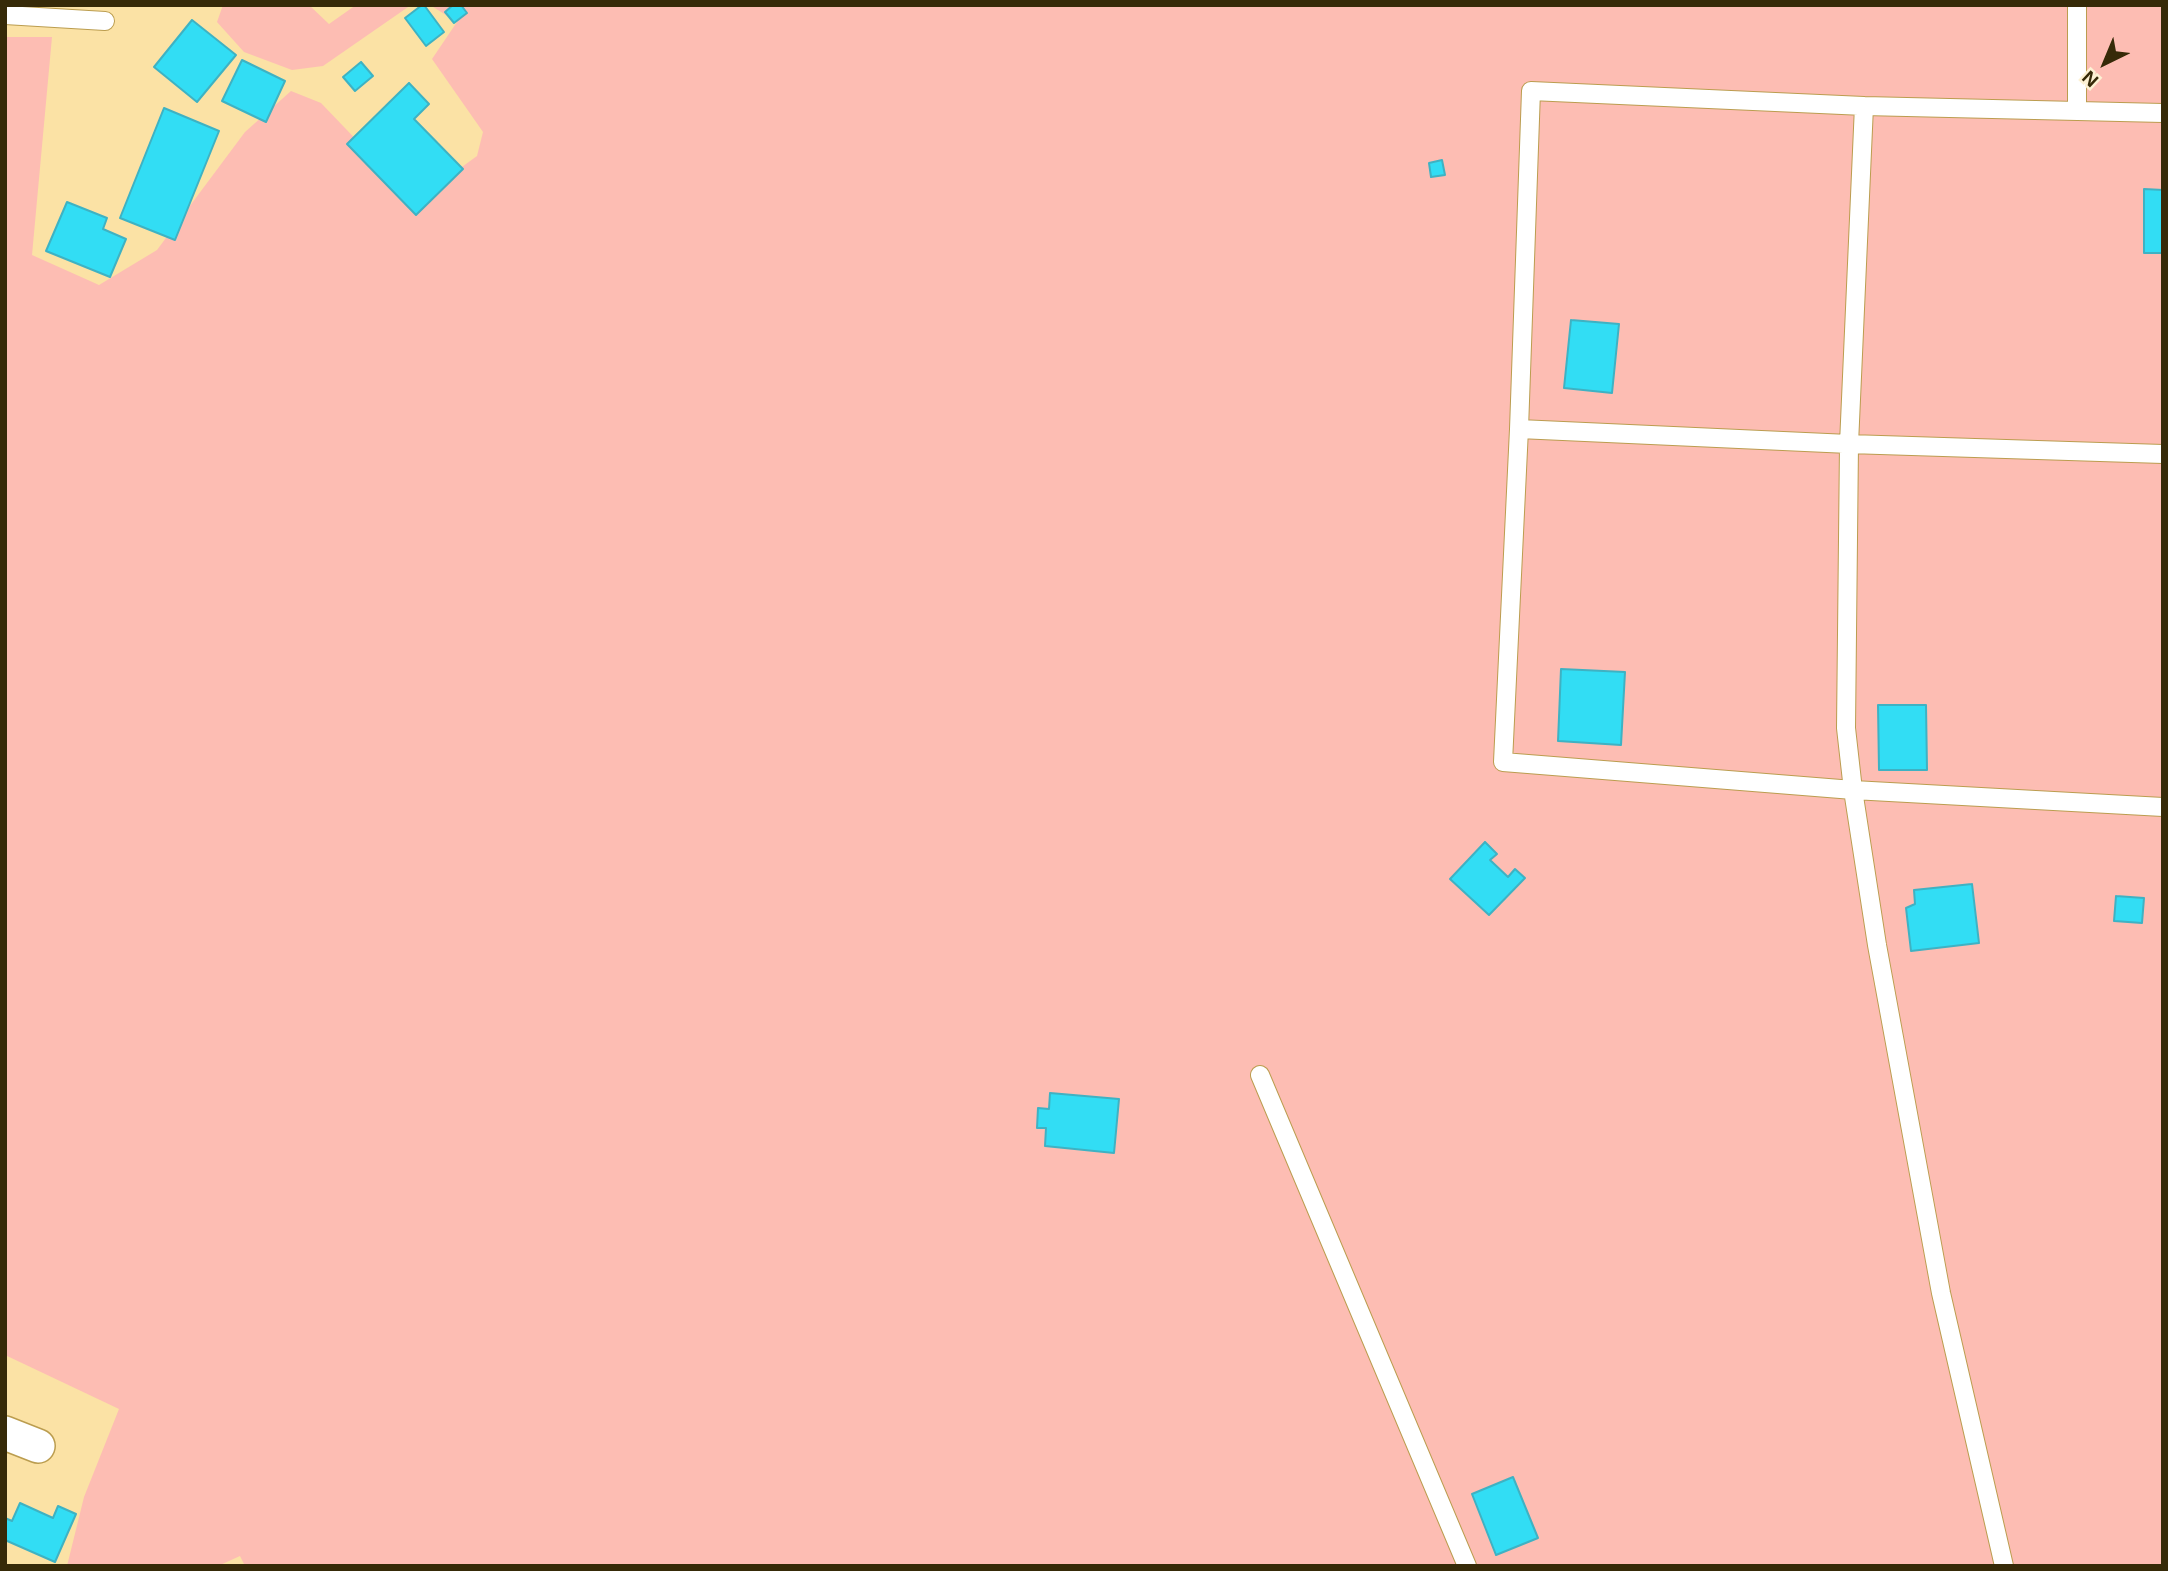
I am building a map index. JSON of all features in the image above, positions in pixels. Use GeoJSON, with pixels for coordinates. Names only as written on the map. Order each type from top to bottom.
{"type":"FeatureCollection","features":[{"type":"Feature","properties":{"kind":"street"},"geometry":{"type":"LineString","coordinates":[[5,1433],[38,1446]]}},
{"type":"Feature","properties":{"kind":"lane"},"geometry":{"type":"LineString","coordinates":[[2077,5],[2077,110]]}},
{"type":"Feature","properties":{"kind":"lane"},"geometry":{"type":"LineString","coordinates":[[5,15],[105,21]]}},
{"type":"Feature","properties":{"kind":"lane"},"geometry":{"type":"LineString","coordinates":[[2163,113],[1864,106],[1531,91],[1519,429],[1503,762],[1853,790],[2163,807]]}},
{"type":"Feature","properties":{"kind":"lane"},"geometry":{"type":"LineString","coordinates":[[1864,106],[1849,444],[1846,728],[1877,945],[1941,1293],[2004,1566]]}},
{"type":"Feature","properties":{"kind":"lane"},"geometry":{"type":"LineString","coordinates":[[1519,429],[1849,444],[2163,454]]}},
{"type":"Feature","properties":{"kind":"lane"},"geometry":{"type":"LineString","coordinates":[[1260,1075],[1466,1566]]}},
{"type":"Feature","properties":{"kind":"shaded area"},"geometry":{"type":"Polygon","coordinates":[[[223,5],[309,5],[329,24],[356,5],[411,5],[323,66],[292,70],[244,52],[217,22],[223,5]]]}},
{"type":"Feature","properties":{"kind":"shaded area"},"geometry":{"type":"Polygon","coordinates":[[[430,5],[2163,5],[2163,1566],[245,1566],[240,1556],[218,1566],[67,1566],[84,1497],[119,1409],[5,1355],[5,37],[52,37],[32,255],[99,285],[157,250],[245,132],[291,91],[321,103],[415,201],[477,156],[483,132],[432,59],[457,22],[430,5]]]}},
{"type":"Feature","properties":{"kind":"building"},"geometry":{"type":"Polygon","coordinates":[[[422,5],[444,32],[426,46],[405,18],[422,5]]]}},
{"type":"Feature","properties":{"kind":"building"},"geometry":{"type":"Polygon","coordinates":[[[453,5],[461,5],[467,13],[454,23],[445,12],[453,5]]]}},
{"type":"Feature","properties":{"kind":"building"},"geometry":{"type":"Polygon","coordinates":[[[192,20],[236,55],[197,102],[154,67],[192,20]]]}},
{"type":"Feature","properties":{"kind":"building"},"geometry":{"type":"Polygon","coordinates":[[[242,60],[285,81],[266,122],[222,101],[242,60]]]}},
{"type":"Feature","properties":{"kind":"building"},"geometry":{"type":"Polygon","coordinates":[[[361,62],[373,76],[355,91],[343,77],[361,62]]]}},
{"type":"Feature","properties":{"kind":"building"},"geometry":{"type":"Polygon","coordinates":[[[409,83],[429,104],[414,119],[463,169],[416,215],[347,144],[409,83]]]}},
{"type":"Feature","properties":{"kind":"building"},"geometry":{"type":"Polygon","coordinates":[[[164,108],[219,131],[175,240],[120,218],[164,108]]]}},
{"type":"Feature","properties":{"kind":"building"},"geometry":{"type":"Polygon","coordinates":[[[1442,160],[1445,175],[1431,177],[1429,163],[1442,160]]]}},
{"type":"Feature","properties":{"kind":"building"},"geometry":{"type":"Polygon","coordinates":[[[2144,189],[2163,190],[2163,253],[2144,253],[2144,189]]]}},
{"type":"Feature","properties":{"kind":"building"},"geometry":{"type":"Polygon","coordinates":[[[67,202],[107,218],[103,229],[126,239],[110,277],[46,251],[67,202]]]}},
{"type":"Feature","properties":{"kind":"building"},"geometry":{"type":"Polygon","coordinates":[[[1571,320],[1619,324],[1612,393],[1564,388],[1571,320]]]}},
{"type":"Feature","properties":{"kind":"building"},"geometry":{"type":"Polygon","coordinates":[[[1561,669],[1625,672],[1621,745],[1558,741],[1561,669]]]}},
{"type":"Feature","properties":{"kind":"building"},"geometry":{"type":"Polygon","coordinates":[[[1878,705],[1926,705],[1927,770],[1879,770],[1878,705]]]}},
{"type":"Feature","properties":{"kind":"building"},"geometry":{"type":"Polygon","coordinates":[[[1485,842],[1497,854],[1490,860],[1508,877],[1515,869],[1525,878],[1489,915],[1450,879],[1485,842]]]}},
{"type":"Feature","properties":{"kind":"building"},"geometry":{"type":"Polygon","coordinates":[[[1972,884],[1979,943],[1911,951],[1906,908],[1915,904],[1914,890],[1972,884]]]}},
{"type":"Feature","properties":{"kind":"building"},"geometry":{"type":"Polygon","coordinates":[[[2116,896],[2144,898],[2142,923],[2114,921],[2116,896]]]}},
{"type":"Feature","properties":{"kind":"building"},"geometry":{"type":"Polygon","coordinates":[[[1050,1093],[1119,1099],[1114,1153],[1045,1146],[1046,1128],[1037,1128],[1038,1108],[1049,1109],[1050,1093]]]}},
{"type":"Feature","properties":{"kind":"building"},"geometry":{"type":"Polygon","coordinates":[[[1513,1477],[1538,1538],[1496,1555],[1472,1494],[1513,1477]]]}},
{"type":"Feature","properties":{"kind":"building"},"geometry":{"type":"Polygon","coordinates":[[[20,1503],[53,1518],[58,1506],[76,1514],[55,1562],[5,1540],[5,1518],[12,1521],[20,1503]]]}}]}
